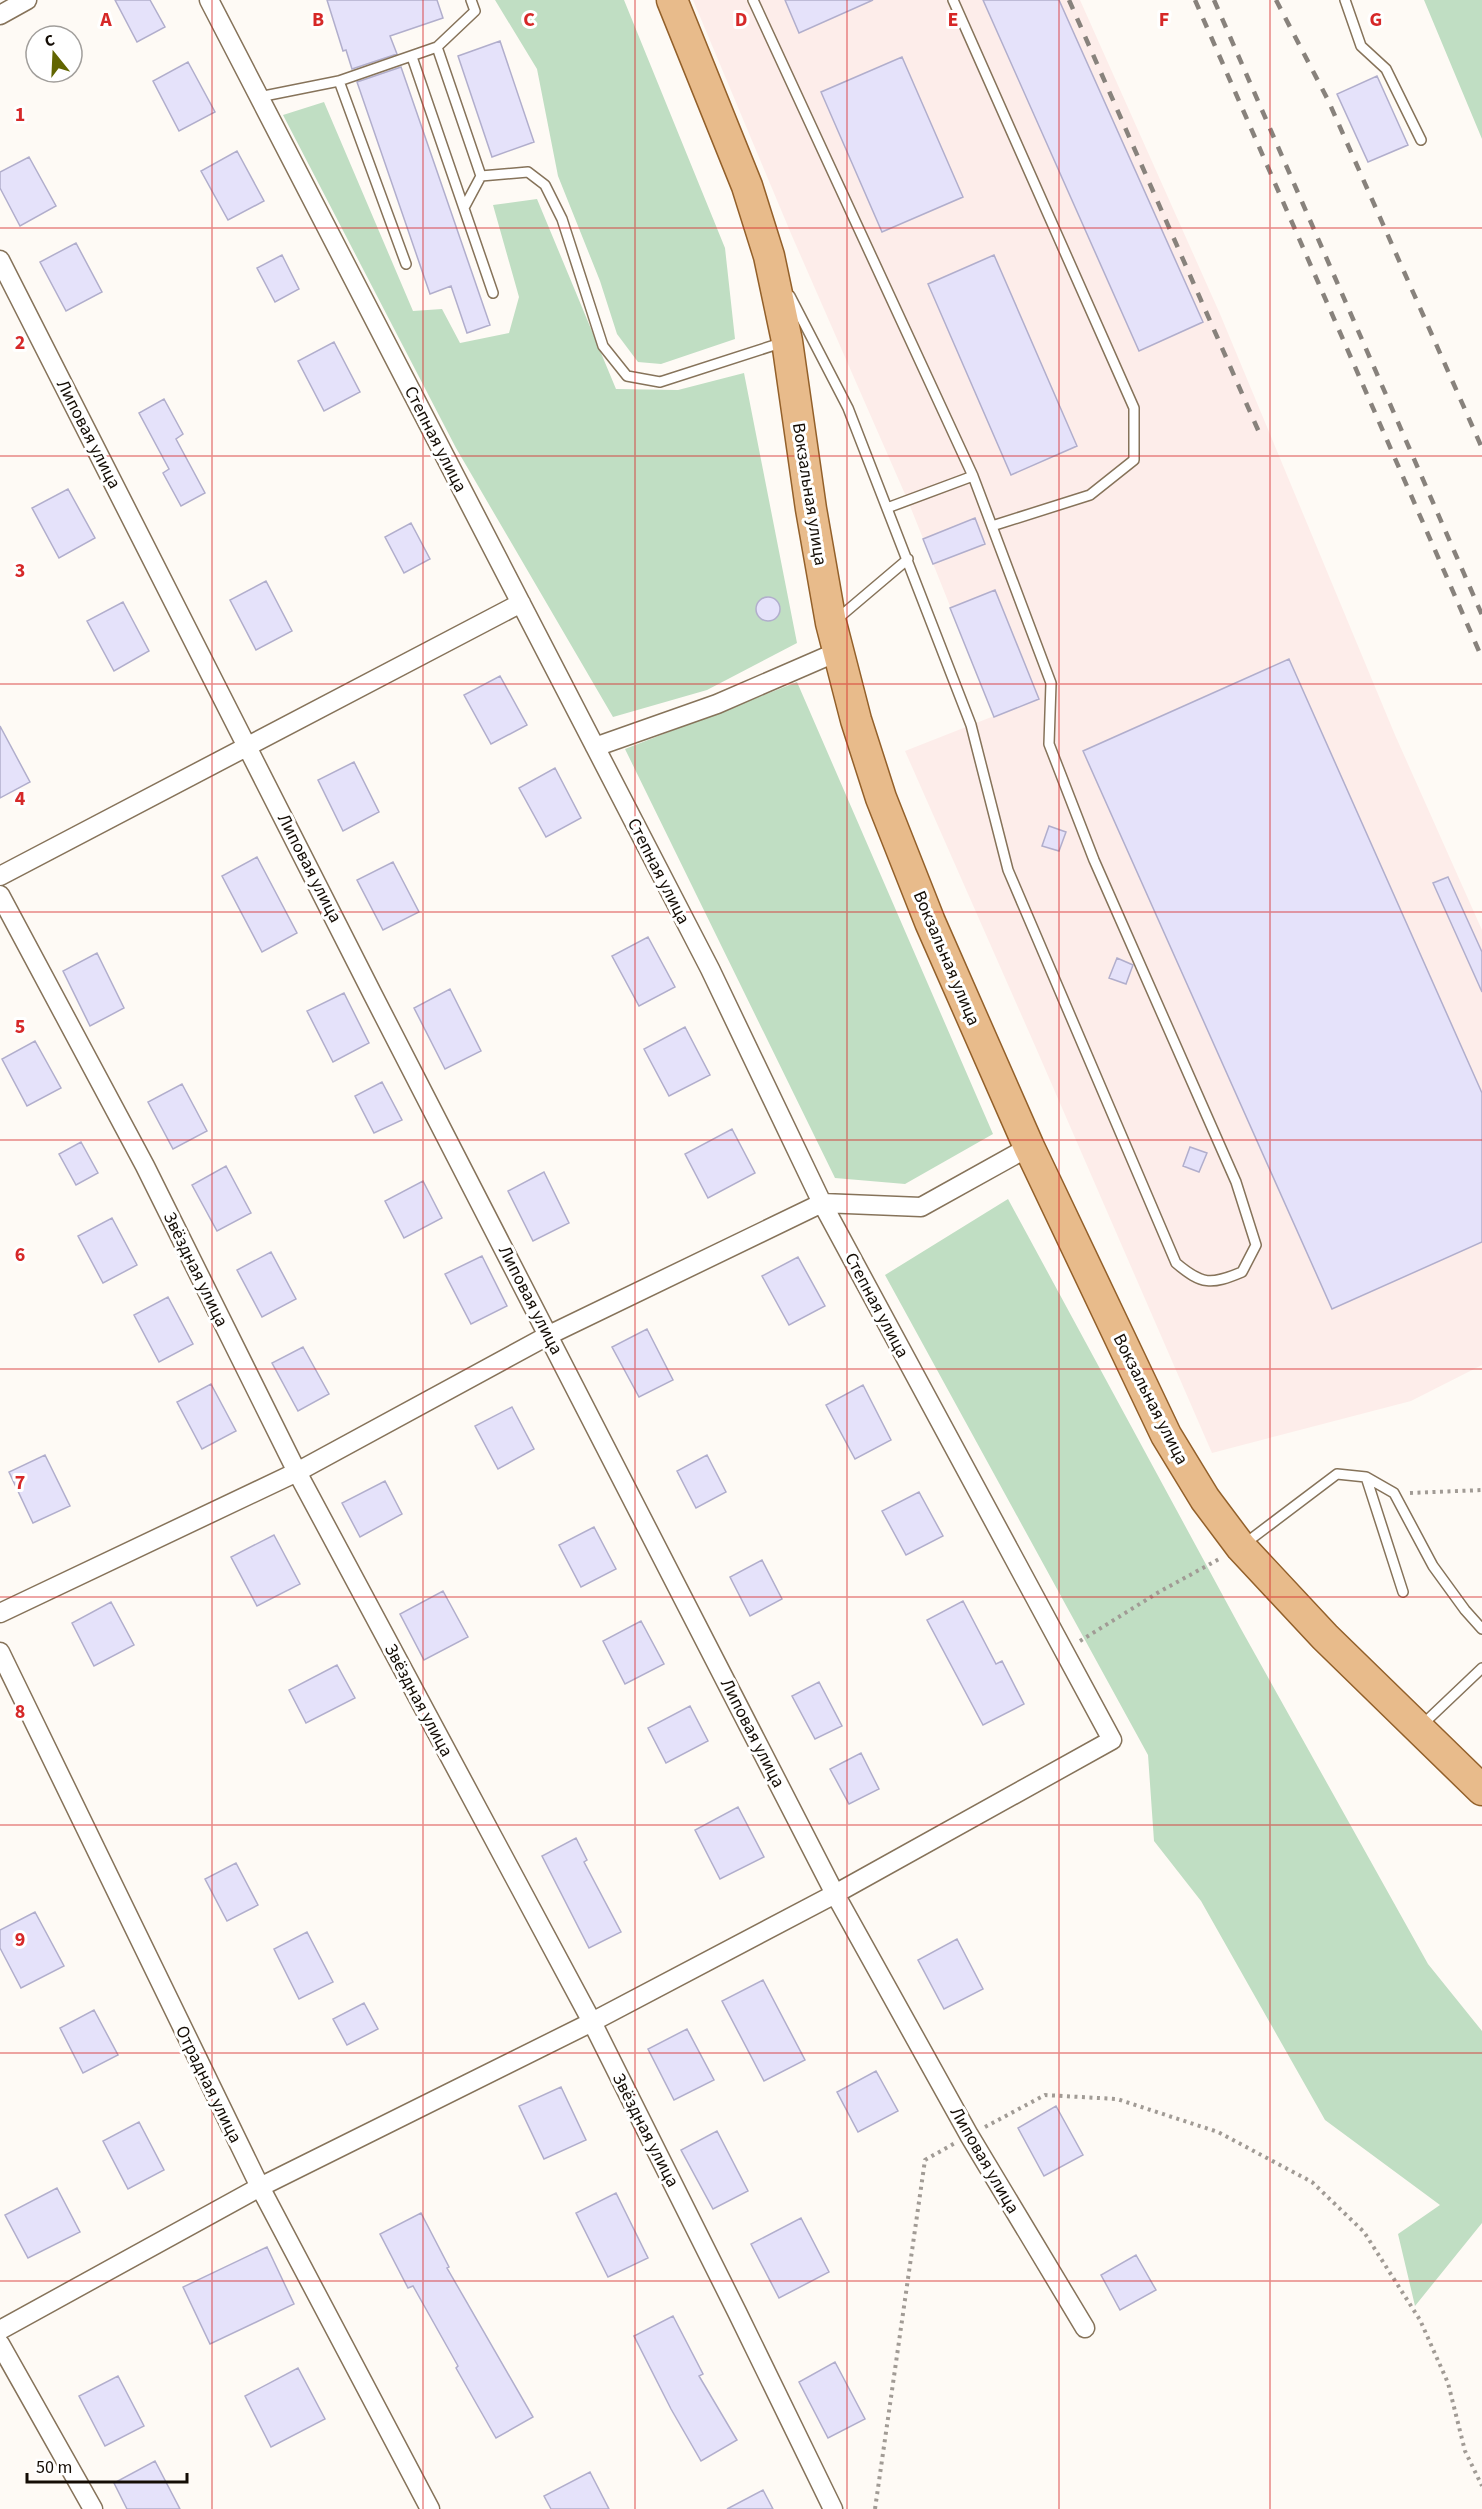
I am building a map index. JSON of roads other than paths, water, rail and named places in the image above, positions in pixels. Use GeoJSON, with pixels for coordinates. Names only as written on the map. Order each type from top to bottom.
{"type":"FeatureCollection","features":[{"type":"Feature","properties":{"kind":"main road","name":"Вокзальная улица"},"geometry":{"type":"LineString","coordinates":[[672,0],[747,186],[769,256],[787,341],[811,509],[831,623],[856,720],[881,798],[930,922],[1029,1147],[1166,1435],[1205,1499],[1241,1547],[1325,1637],[1482,1790]]}},
{"type":"Feature","properties":{"kind":"street"},"geometry":{"type":"LineString","coordinates":[[0,15],[27,0]]}},
{"type":"Feature","properties":{"kind":"street","name":"Степная улица"},"geometry":{"type":"LineString","coordinates":[[209,0],[710,969],[822,1203],[1112,1740],[835,1894]]}},
{"type":"Feature","properties":{"kind":"street","name":"Липовая улица"},"geometry":{"type":"LineString","coordinates":[[0,260],[373,994],[835,1894],[969,2135],[1085,2328]]}},
{"type":"Feature","properties":{"kind":"street"},"geometry":{"type":"LineString","coordinates":[[0,876],[521,603]]}},
{"type":"Feature","properties":{"kind":"street"},"geometry":{"type":"LineString","coordinates":[[595,747],[717,704],[837,652]]}},
{"type":"Feature","properties":{"kind":"street","name":"Звёздная улица"},"geometry":{"type":"LineString","coordinates":[[0,895],[145,1166],[297,1472],[592,2022],[833,2509]]}},
{"type":"Feature","properties":{"kind":"street"},"geometry":{"type":"LineString","coordinates":[[0,1613],[297,1472],[549,1335],[822,1203],[921,1207],[1029,1147]]}},
{"type":"Feature","properties":{"kind":"street","name":"Отрадная улица"},"geometry":{"type":"LineString","coordinates":[[0,1652],[260,2187],[430,2509]]}},
{"type":"Feature","properties":{"kind":"street"},"geometry":{"type":"LineString","coordinates":[[0,2330],[260,2187],[592,2022],[835,1894]]}},
{"type":"Feature","properties":{"kind":"street"},"geometry":{"type":"LineString","coordinates":[[0,2344],[93,2509]]}},
{"type":"Feature","properties":{"kind":"lane"},"geometry":{"type":"LineString","coordinates":[[259,97],[339,81],[437,47],[475,11],[471,0]]}},
{"type":"Feature","properties":{"kind":"lane"},"geometry":{"type":"LineString","coordinates":[[753,0],[974,476],[1051,682],[1049,744],[1094,860],[1236,1182],[1256,1245],[1242,1272],[1234,1276],[1217,1282],[1192,1277],[1176,1263],[1008,870],[972,725],[848,408],[769,256]]}},
{"type":"Feature","properties":{"kind":"lane"},"geometry":{"type":"LineString","coordinates":[[953,0],[1134,408],[1134,460],[1090,495],[992,526]]}},
{"type":"Feature","properties":{"kind":"lane"},"geometry":{"type":"LineString","coordinates":[[1345,0],[1361,46],[1386,69],[1421,140]]}},
{"type":"Feature","properties":{"kind":"lane"},"geometry":{"type":"LineString","coordinates":[[437,47],[481,176],[465,206]]}},
{"type":"Feature","properties":{"kind":"lane"},"geometry":{"type":"LineString","coordinates":[[412,57],[494,293]]}},
{"type":"Feature","properties":{"kind":"lane"},"geometry":{"type":"LineString","coordinates":[[339,81],[406,264]]}},
{"type":"Feature","properties":{"kind":"lane"},"geometry":{"type":"LineString","coordinates":[[481,176],[528,172],[545,185],[562,219],[603,346],[627,376],[660,382],[787,341]]}},
{"type":"Feature","properties":{"kind":"lane"},"geometry":{"type":"LineString","coordinates":[[887,508],[974,476]]}},
{"type":"Feature","properties":{"kind":"lane"},"geometry":{"type":"LineString","coordinates":[[831,623],[908,559]]}},
{"type":"Feature","properties":{"kind":"lane"},"geometry":{"type":"LineString","coordinates":[[1241,1547],[1337,1474],[1366,1477],[1394,1493],[1433,1566],[1482,1629]]}},
{"type":"Feature","properties":{"kind":"lane"},"geometry":{"type":"LineString","coordinates":[[1366,1477],[1403,1592]]}},
{"type":"Feature","properties":{"kind":"lane"},"geometry":{"type":"LineString","coordinates":[[1420,1728],[1482,1668]]}},
{"type":"Feature","properties":{"kind":"railway"},"geometry":{"type":"LineString","coordinates":[[1069,0],[1262,439]]}},
{"type":"Feature","properties":{"kind":"railway"},"geometry":{"type":"LineString","coordinates":[[1195,0],[1482,658]]}},
{"type":"Feature","properties":{"kind":"railway"},"geometry":{"type":"LineString","coordinates":[[1214,0],[1482,615]]}},
{"type":"Feature","properties":{"kind":"railway"},"geometry":{"type":"LineString","coordinates":[[1276,0],[1328,100],[1482,448]]}}]}
